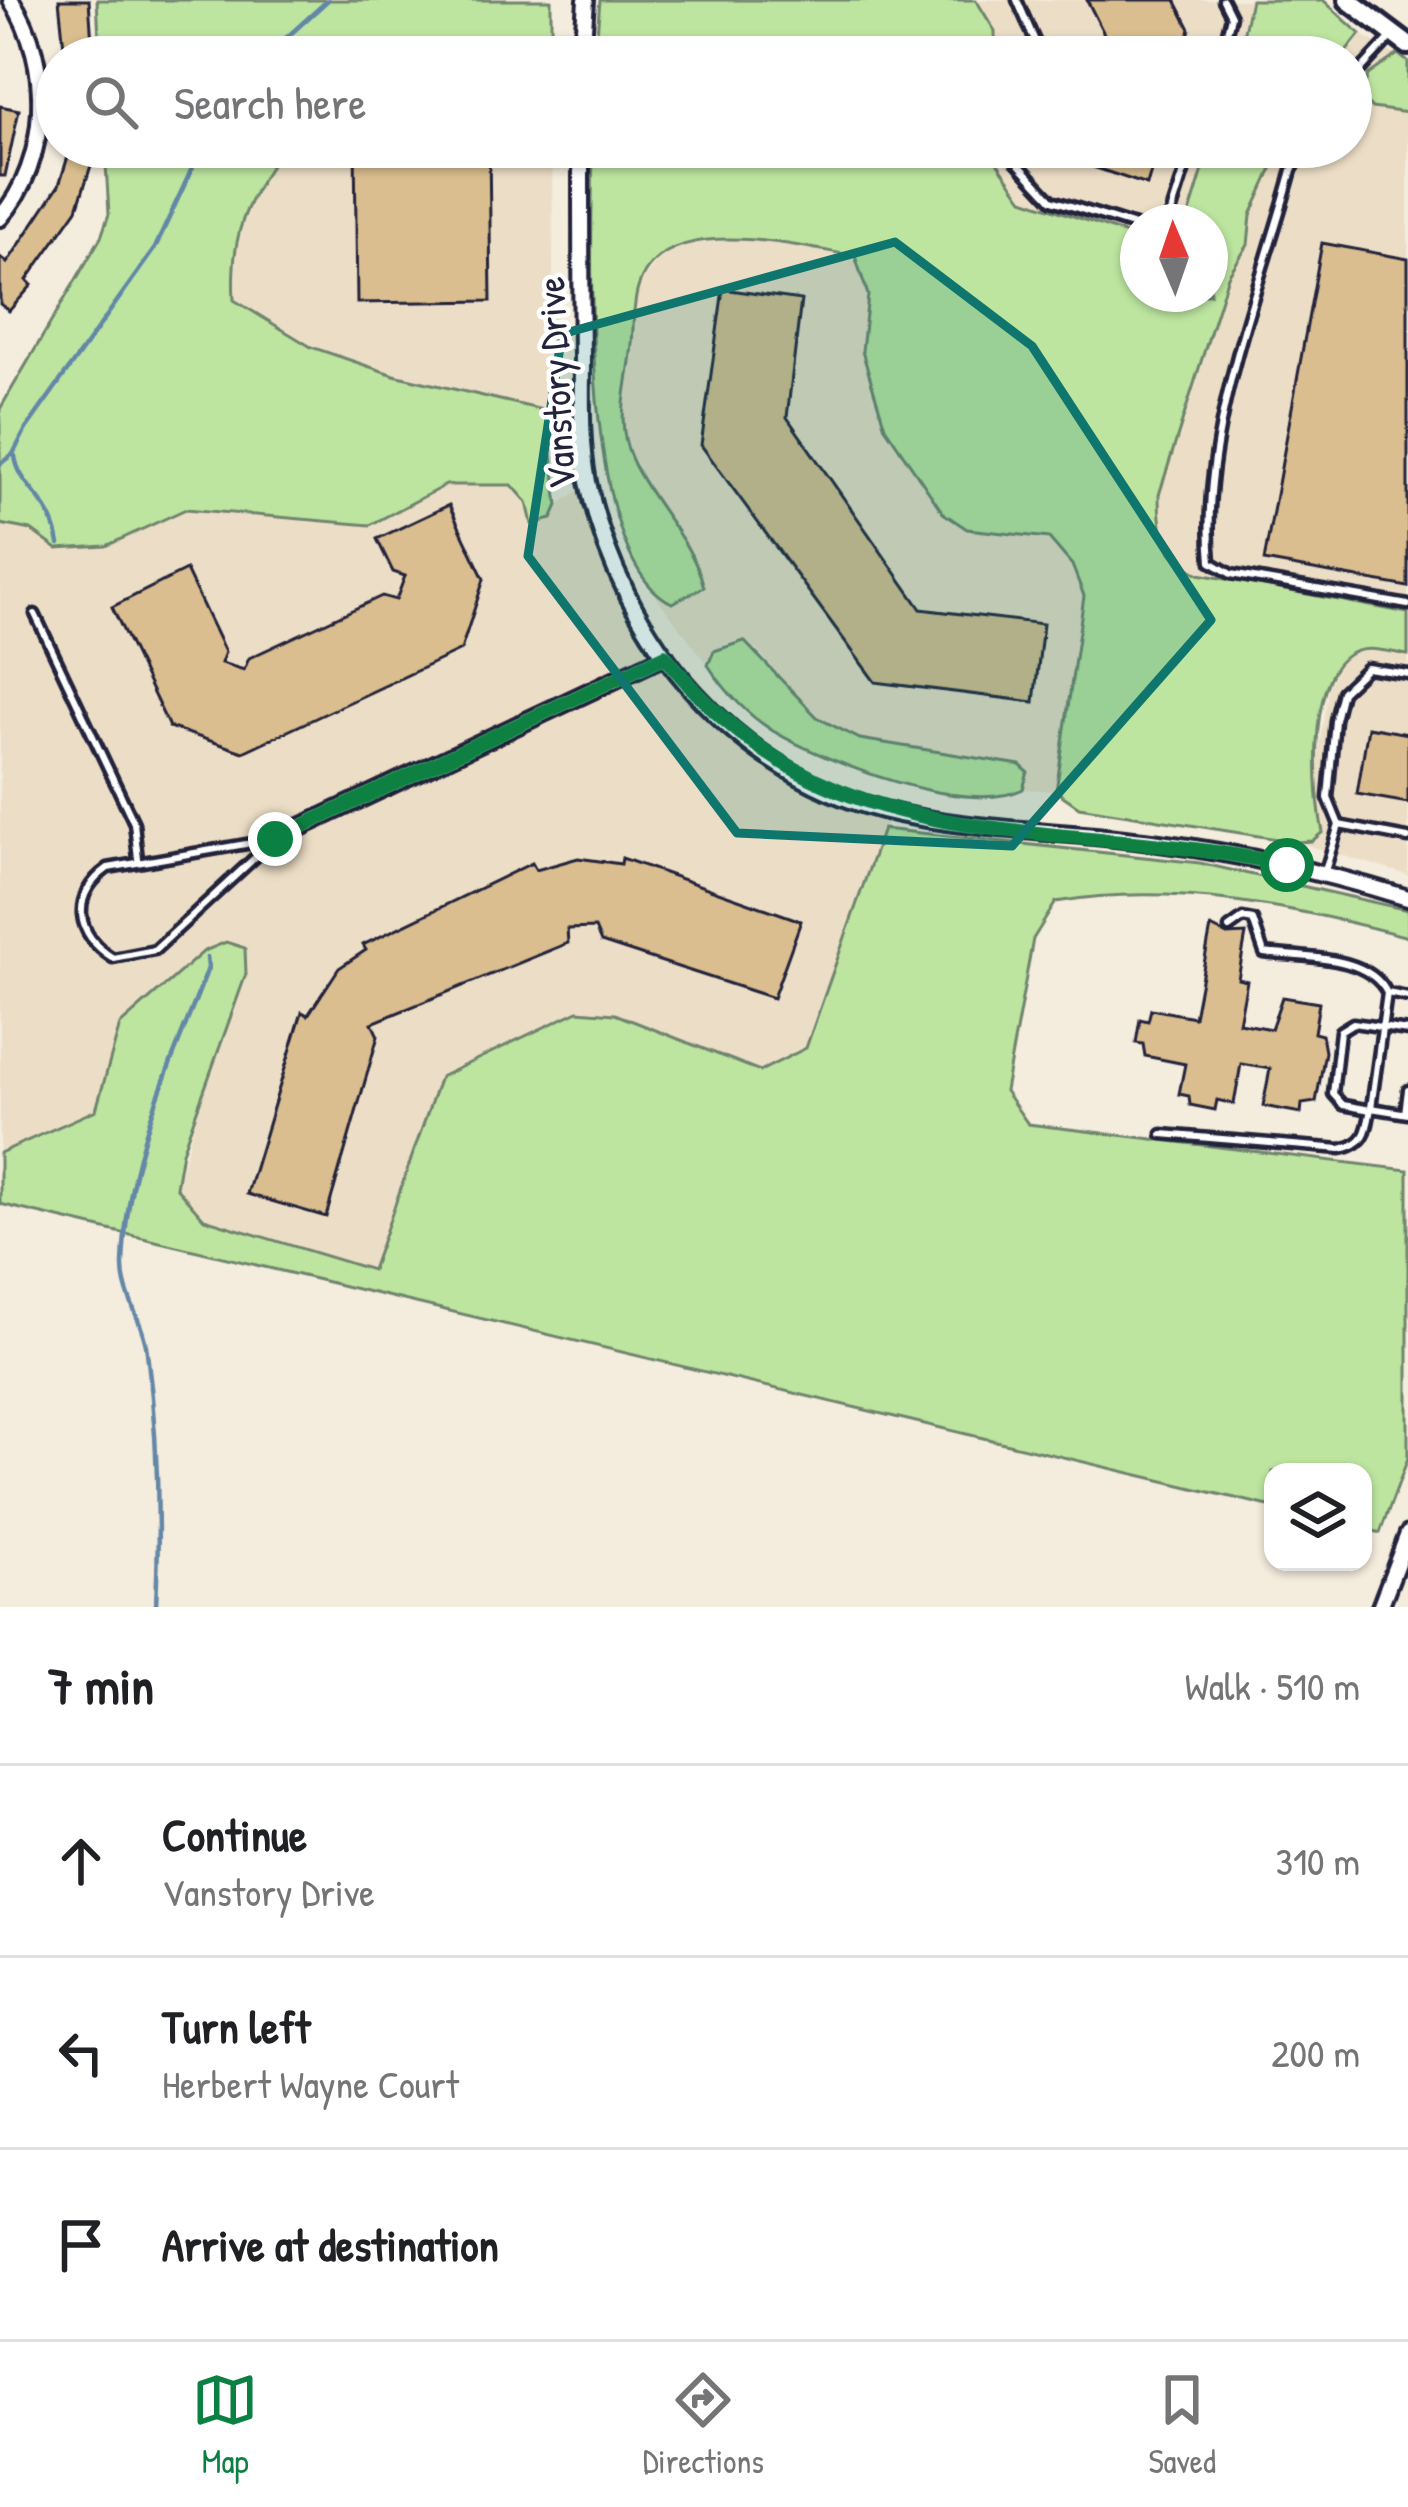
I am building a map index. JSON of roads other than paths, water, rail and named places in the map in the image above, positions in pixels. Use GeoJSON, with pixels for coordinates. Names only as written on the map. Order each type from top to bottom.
{"type":"FeatureCollection","features":[{"type":"Feature","properties":{"kind":"street"},"geometry":{"type":"LineString","coordinates":[[11,0],[34,60],[36,82]]}},
{"type":"Feature","properties":{"kind":"street"},"geometry":{"type":"LineString","coordinates":[[583,36],[586,0]]}},
{"type":"Feature","properties":{"kind":"street"},"geometry":{"type":"LineString","coordinates":[[1348,0],[1401,39]]}},
{"type":"Feature","properties":{"kind":"street"},"geometry":{"type":"LineString","coordinates":[[0,218],[36,152]]}},
{"type":"Feature","properties":{"kind":"street","name":"Vanstory Drive"},"geometry":{"type":"LineString","coordinates":[[580,168],[582,422],[589,483],[622,586],[665,656],[714,713],[794,772],[866,803],[945,821],[1154,842],[1324,874],[1408,898]]}},
{"type":"Feature","properties":{"kind":"street"},"geometry":{"type":"LineString","coordinates":[[275,839],[665,656]]}},
{"type":"Feature","properties":{"kind":"street"},"geometry":{"type":"LineString","coordinates":[[1380,1607],[1408,1534]]}},
{"type":"Feature","properties":{"kind":"lane"},"geometry":{"type":"LineString","coordinates":[[1017,0],[1033,36]]}},
{"type":"Feature","properties":{"kind":"lane"},"geometry":{"type":"LineString","coordinates":[[1223,0],[1231,16],[1226,36]]}},
{"type":"Feature","properties":{"kind":"lane"},"geometry":{"type":"LineString","coordinates":[[1372,63],[1401,39]]}},
{"type":"Feature","properties":{"kind":"lane"},"geometry":{"type":"LineString","coordinates":[[1022,168],[1052,200],[1120,221]]}},
{"type":"Feature","properties":{"kind":"lane"},"geometry":{"type":"LineString","coordinates":[[1174,204],[1185,168]]}},
{"type":"Feature","properties":{"kind":"lane"},"geometry":{"type":"LineString","coordinates":[[1293,168],[1223,419],[1205,521],[1211,562],[1256,579],[1408,605]]}},
{"type":"Feature","properties":{"kind":"lane"},"geometry":{"type":"LineString","coordinates":[[35,614],[134,823],[138,859]]}},
{"type":"Feature","properties":{"kind":"lane"},"geometry":{"type":"LineString","coordinates":[[1324,874],[1339,825],[1328,798],[1342,692],[1367,668],[1408,674]]}},
{"type":"Feature","properties":{"kind":"lane"},"geometry":{"type":"LineString","coordinates":[[1339,825],[1408,838]]}},
{"type":"Feature","properties":{"kind":"lane"},"geometry":{"type":"LineString","coordinates":[[275,839],[155,950],[113,958],[87,937],[81,907],[90,881],[138,859],[275,839]]}},
{"type":"Feature","properties":{"kind":"lane"},"geometry":{"type":"LineString","coordinates":[[1229,928],[1243,918],[1253,920],[1264,952],[1370,971],[1387,993],[1408,997]]}},
{"type":"Feature","properties":{"kind":"lane"},"geometry":{"type":"LineString","coordinates":[[1162,1133],[1341,1149],[1357,1146],[1366,1135],[1387,993]]}},
{"type":"Feature","properties":{"kind":"lane"},"geometry":{"type":"LineString","coordinates":[[1408,1030],[1345,1025],[1331,1088],[1343,1105],[1406,1114],[1408,1090]]}},
{"type":"Feature","properties":{"kind":"waterway"},"geometry":{"type":"LineString","coordinates":[[288,36],[328,0]]}},
{"type":"Feature","properties":{"kind":"waterway"},"geometry":{"type":"LineString","coordinates":[[0,464],[13,454],[155,248],[192,168]]}},
{"type":"Feature","properties":{"kind":"waterway"},"geometry":{"type":"LineString","coordinates":[[15,456],[23,477],[50,515],[59,544]]}},
{"type":"Feature","properties":{"kind":"waterway"},"geometry":{"type":"LineString","coordinates":[[156,1607],[157,1479],[151,1384],[145,1341],[126,1287],[126,1223],[141,1148],[208,968],[207,957]]}}]}
